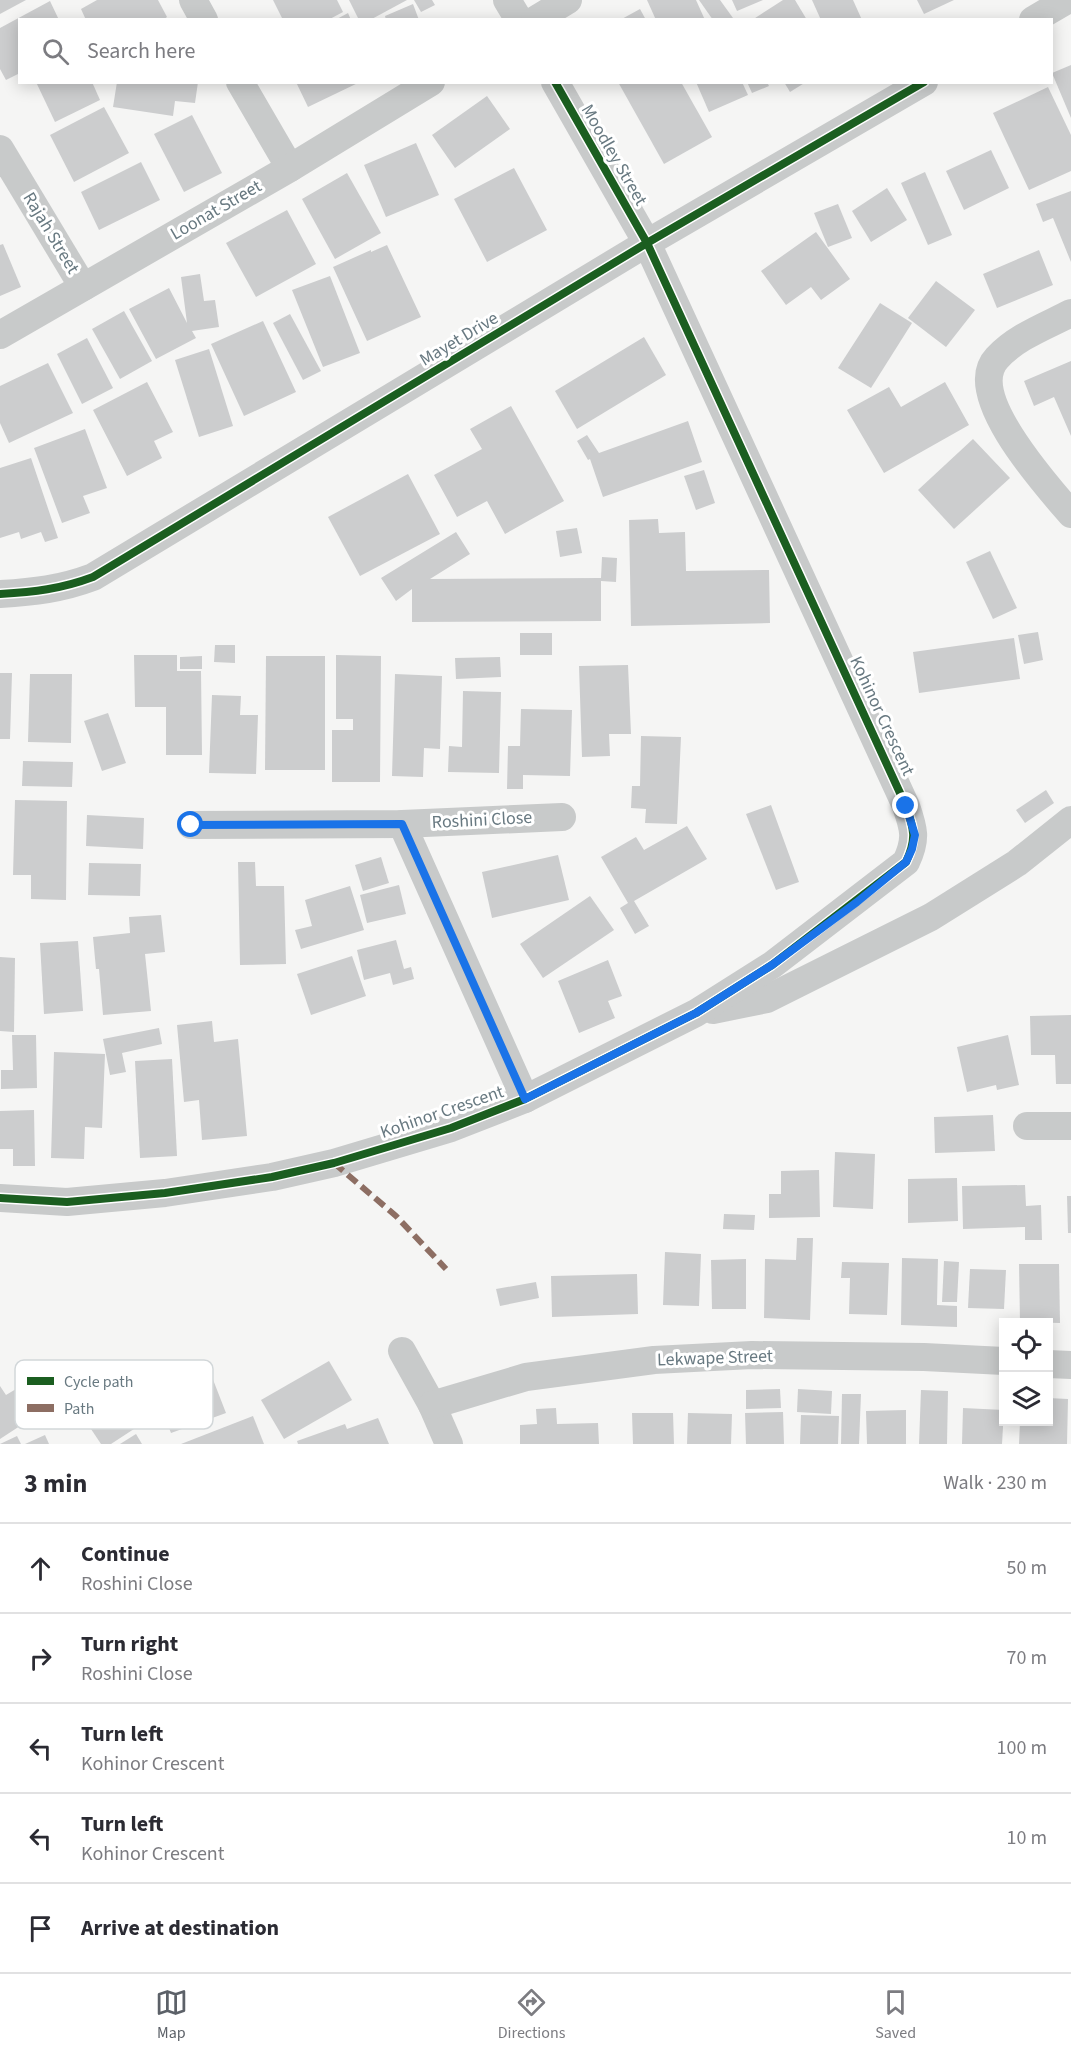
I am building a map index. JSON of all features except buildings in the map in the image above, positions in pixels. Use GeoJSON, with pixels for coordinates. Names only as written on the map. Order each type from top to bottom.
{"type":"FeatureCollection","features":[{"type":"Feature","properties":{"kind":"street"},"geometry":{"type":"LineString","coordinates":[[193,0],[203,18]]}},
{"type":"Feature","properties":{"kind":"street"},"geometry":{"type":"LineString","coordinates":[[507,0],[518,18]]}},
{"type":"Feature","properties":{"kind":"street"},"geometry":{"type":"LineString","coordinates":[[538,18],[568,0]]}},
{"type":"Feature","properties":{"kind":"street"},"geometry":{"type":"LineString","coordinates":[[1036,18],[1067,0]]}},
{"type":"Feature","properties":{"kind":"street"},"geometry":{"type":"LineString","coordinates":[[241,84],[290,168]]}},
{"type":"Feature","properties":{"kind":"street","name":"Loonat Street"},"geometry":{"type":"LineString","coordinates":[[0,335],[290,168],[428,84]]}},
{"type":"Feature","properties":{"kind":"street","name":"Moodley Street"},"geometry":{"type":"LineString","coordinates":[[556,84],[647,243]]}},
{"type":"Feature","properties":{"kind":"street","name":"Mayet Drive"},"geometry":{"type":"LineString","coordinates":[[0,594],[38,592],[70,586],[93,577],[647,243],[921,84]]}},
{"type":"Feature","properties":{"kind":"street","name":"Rajah Street"},"geometry":{"type":"LineString","coordinates":[[0,149],[83,287]]}},
{"type":"Feature","properties":{"kind":"street","name":"Kohinor Crescent"},"geometry":{"type":"LineString","coordinates":[[0,1198],[67,1202],[165,1193],[272,1177],[334,1164],[451,1128],[525,1099],[696,1013],[772,965],[906,862],[915,835],[906,806],[647,243]]}},
{"type":"Feature","properties":{"kind":"street"},"geometry":{"type":"LineString","coordinates":[[1071,313],[1017,341],[995,359],[988,382],[997,415],[1027,460],[1071,514]]}},
{"type":"Feature","properties":{"kind":"street","name":"Roshini Close"},"geometry":{"type":"LineString","coordinates":[[191,825],[402,824],[562,816]]}},
{"type":"Feature","properties":{"kind":"street"},"geometry":{"type":"LineString","coordinates":[[696,1013],[767,999],[931,917],[1017,863],[1071,820]]}},
{"type":"Feature","properties":{"kind":"street","name":"Roshini Close"},"geometry":{"type":"LineString","coordinates":[[402,824],[525,1099]]}},
{"type":"Feature","properties":{"kind":"street"},"geometry":{"type":"LineString","coordinates":[[1027,1125],[1071,1126]]}},
{"type":"Feature","properties":{"kind":"street"},"geometry":{"type":"LineString","coordinates":[[402,1351],[432,1405],[449,1444]]}},
{"type":"Feature","properties":{"kind":"street","name":"Lekwape Street"},"geometry":{"type":"LineString","coordinates":[[432,1405],[526,1377],[654,1360],[752,1355],[924,1357],[999,1361]]}},
{"type":"Feature","properties":{"kind":"street"},"geometry":{"type":"LineString","coordinates":[[1053,1364],[1071,1365]]}},
{"type":"Feature","properties":{"kind":"marked path"},"geometry":{"type":"LineString","coordinates":[[334,1163],[396,1216],[446,1269]]}},
{"type":"Feature","properties":{"kind":"cycle path"},"geometry":{"type":"LineString","coordinates":[[0,1198],[67,1202],[165,1193],[272,1177],[334,1163],[451,1128],[525,1099],[696,1013],[772,965],[906,862],[913,840],[911,821],[906,806],[647,243],[556,84]]}},
{"type":"Feature","properties":{"kind":"cycle path"},"geometry":{"type":"LineString","coordinates":[[0,594],[47,589],[93,577],[647,243],[921,84]]}},
{"type":"Feature","properties":{"kind":"route"},"geometry":{"type":"LineString","coordinates":[[191,825],[402,824],[525,1099],[696,1013],[772,965],[857,902],[906,862],[915,835],[906,806]]}}]}
